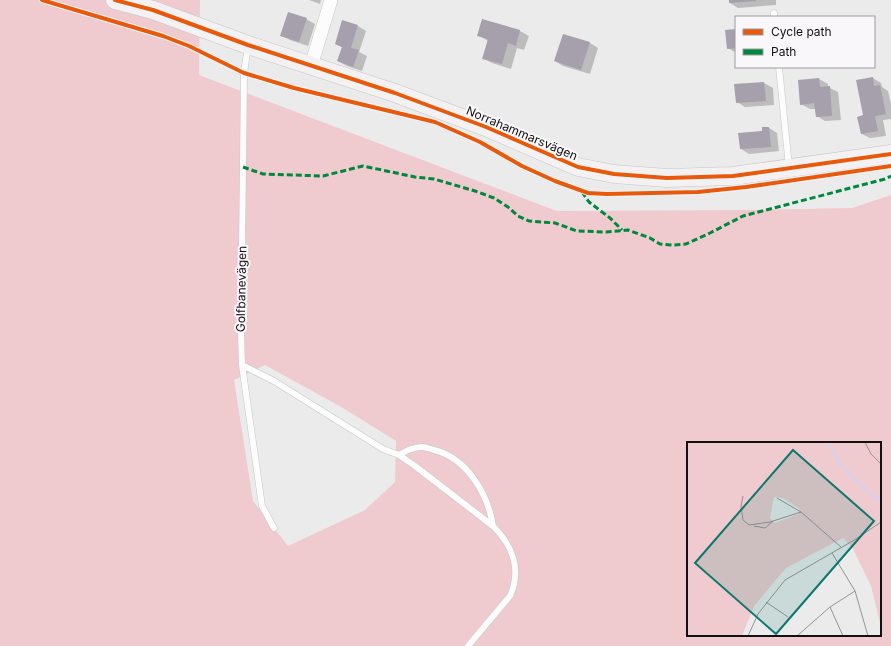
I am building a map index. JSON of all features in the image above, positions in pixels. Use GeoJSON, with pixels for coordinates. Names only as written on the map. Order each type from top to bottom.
{"type":"FeatureCollection","features":[{"type":"Feature","properties":{"kind":"street","name":"Norrahammarsvägen"},"geometry":{"type":"LineString","coordinates":[[116,0],[153,10],[248,45],[395,93],[486,127],[578,167],[614,174],[667,178],[732,176],[891,154]]}},
{"type":"Feature","properties":{"kind":"street"},"geometry":{"type":"LineString","coordinates":[[311,66],[331,0]]}},
{"type":"Feature","properties":{"kind":"lane","name":"Golfbanevägen"},"geometry":{"type":"LineString","coordinates":[[248,45],[244,73],[240,332],[242,365],[262,506],[274,528]]}},
{"type":"Feature","properties":{"kind":"lane"},"geometry":{"type":"LineString","coordinates":[[780,68],[789,169]]}},
{"type":"Feature","properties":{"kind":"lane"},"geometry":{"type":"LineString","coordinates":[[242,365],[274,381],[383,449],[399,455],[493,526],[501,534],[509,545],[515,565],[516,578],[514,587],[510,596],[468,646]]}},
{"type":"Feature","properties":{"kind":"lane"},"geometry":{"type":"LineString","coordinates":[[399,455],[411,449],[423,447],[443,452],[460,463],[484,495],[491,512],[493,526]]}},
{"type":"Feature","properties":{"kind":"shaded area"},"geometry":{"type":"Polygon","coordinates":[[[0,0],[200,0],[199,75],[557,211],[852,208],[891,195],[891,646],[0,646],[0,0]],[[265,365],[234,380],[253,501],[288,546],[365,510],[395,482],[396,441],[343,408],[265,365]]]}},
{"type":"Feature","properties":{"kind":"building"},"geometry":{"type":"Polygon","coordinates":[[[729,0],[756,0],[756,1],[729,3],[729,0]]]}},
{"type":"Feature","properties":{"kind":"building"},"geometry":{"type":"Polygon","coordinates":[[[288,12],[307,18],[299,42],[280,36],[288,12]]]}},
{"type":"Feature","properties":{"kind":"building"},"geometry":{"type":"Polygon","coordinates":[[[482,19],[520,30],[516,46],[508,43],[502,64],[482,59],[488,39],[477,36],[482,19]]]}},
{"type":"Feature","properties":{"kind":"building"},"geometry":{"type":"Polygon","coordinates":[[[342,20],[358,25],[351,48],[359,50],[353,67],[337,61],[342,47],[335,44],[342,20]]]}},
{"type":"Feature","properties":{"kind":"building"},"geometry":{"type":"Polygon","coordinates":[[[735,29],[735,48],[727,49],[725,30],[735,29]]]}},
{"type":"Feature","properties":{"kind":"building"},"geometry":{"type":"Polygon","coordinates":[[[563,34],[590,42],[581,70],[554,61],[563,34]]]}},
{"type":"Feature","properties":{"kind":"building"},"geometry":{"type":"Polygon","coordinates":[[[873,77],[874,86],[880,85],[886,114],[875,116],[878,131],[861,134],[857,117],[863,115],[856,80],[873,77]]]}},
{"type":"Feature","properties":{"kind":"building"},"geometry":{"type":"Polygon","coordinates":[[[819,78],[820,87],[830,86],[832,116],[816,117],[814,103],[800,105],[798,80],[819,78]]]}},
{"type":"Feature","properties":{"kind":"building"},"geometry":{"type":"Polygon","coordinates":[[[764,82],[766,101],[736,103],[734,84],[764,82]]]}},
{"type":"Feature","properties":{"kind":"building"},"geometry":{"type":"Polygon","coordinates":[[[762,127],[769,127],[771,147],[740,149],[738,133],[762,131],[762,127]]]}},
{"type":"Feature","properties":{"kind":"marked path"},"geometry":{"type":"LineString","coordinates":[[243,167],[263,174],[323,176],[363,166],[415,177],[434,179],[475,191],[494,198],[518,216],[529,221],[555,223],[577,231],[606,232],[628,230],[650,238],[660,244],[673,245],[686,244],[743,216],[885,179],[891,176]]}},
{"type":"Feature","properties":{"kind":"marked path"},"geometry":{"type":"LineString","coordinates":[[582,192],[589,202],[610,218],[622,230]]}},
{"type":"Feature","properties":{"kind":"cycle path"},"geometry":{"type":"LineString","coordinates":[[42,0],[163,36],[189,46],[244,73],[294,88],[435,122],[480,142],[522,166],[555,181],[588,193],[698,192],[746,187],[891,166]]}},
{"type":"Feature","properties":{"kind":"cycle path"},"geometry":{"type":"LineString","coordinates":[[115,0],[153,10],[248,45],[395,93],[486,127],[578,167],[614,174],[667,178],[733,176],[891,154]]}}]}
